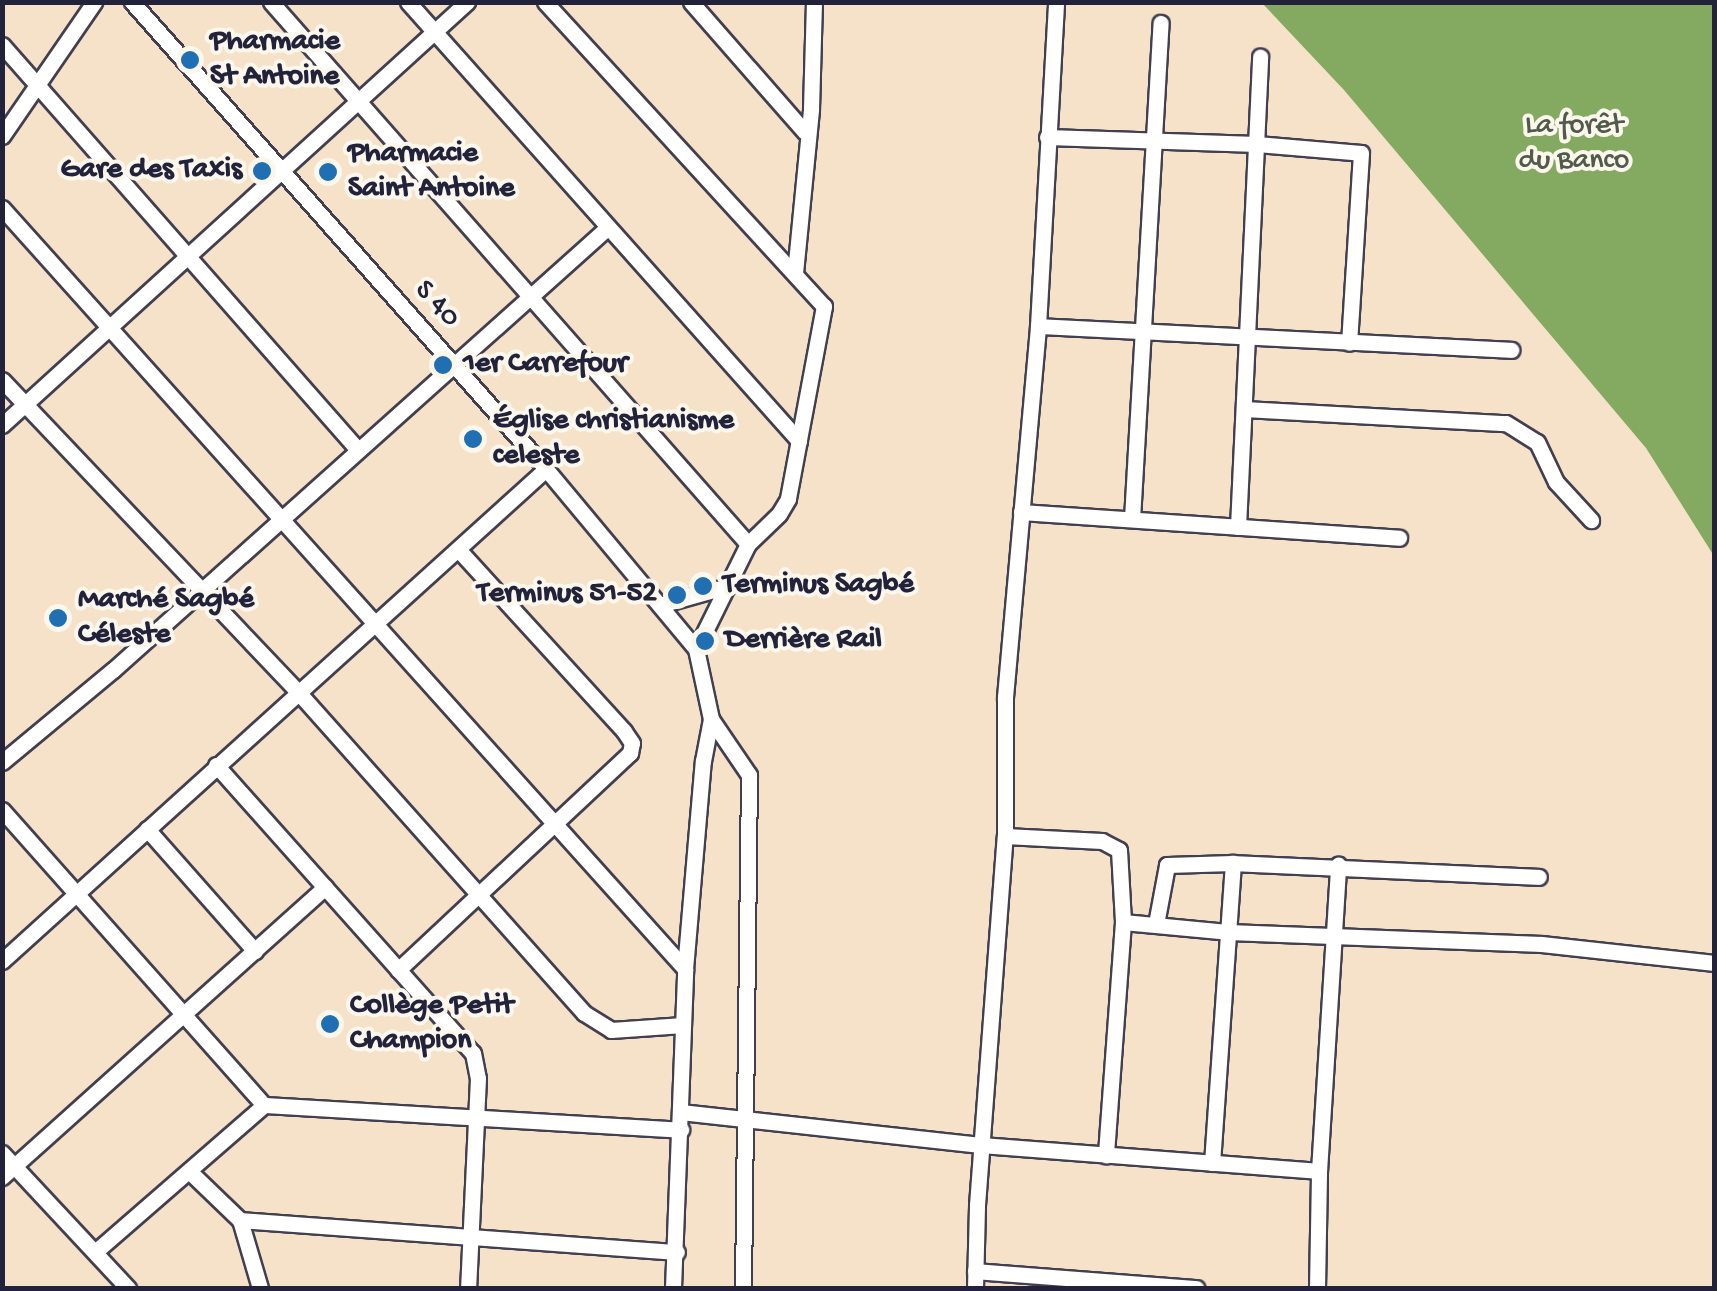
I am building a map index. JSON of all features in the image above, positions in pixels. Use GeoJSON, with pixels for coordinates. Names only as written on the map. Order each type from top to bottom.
{"type":"FeatureCollection","features":[{"type":"Feature","properties":{"kind":"street"},"geometry":{"type":"LineString","coordinates":[[2,136],[94,2]]}},
{"type":"Feature","properties":{"kind":"street","name":"S 40"},"geometry":{"type":"LineString","coordinates":[[132,2],[279,174],[546,469],[696,648]]}},
{"type":"Feature","properties":{"kind":"street"},"geometry":{"type":"LineString","coordinates":[[271,2],[748,544]]}},
{"type":"Feature","properties":{"kind":"street"},"geometry":{"type":"LineString","coordinates":[[408,2],[799,441]]}},
{"type":"Feature","properties":{"kind":"street"},"geometry":{"type":"LineString","coordinates":[[2,426],[468,2]]}},
{"type":"Feature","properties":{"kind":"street"},"geometry":{"type":"LineString","coordinates":[[545,2],[824,306],[788,499],[779,514],[748,544],[696,648],[711,719],[749,775],[743,1288]]}},
{"type":"Feature","properties":{"kind":"street"},"geometry":{"type":"LineString","coordinates":[[691,2],[805,132]]}},
{"type":"Feature","properties":{"kind":"street"},"geometry":{"type":"LineString","coordinates":[[795,273],[810,109],[814,2]]}},
{"type":"Feature","properties":{"kind":"street"},"geometry":{"type":"LineString","coordinates":[[975,1288],[1006,836],[1004,697],[1038,326],[1056,2]]}},
{"type":"Feature","properties":{"kind":"street"},"geometry":{"type":"LineString","coordinates":[[1132,519],[1161,23]]}},
{"type":"Feature","properties":{"kind":"street"},"geometry":{"type":"LineString","coordinates":[[2,45],[358,450]]}},
{"type":"Feature","properties":{"kind":"street"},"geometry":{"type":"LineString","coordinates":[[1238,527],[1260,57]]}},
{"type":"Feature","properties":{"kind":"street"},"geometry":{"type":"LineString","coordinates":[[1046,137],[1358,151],[1364,156],[1349,342]]}},
{"type":"Feature","properties":{"kind":"street"},"geometry":{"type":"LineString","coordinates":[[2,208],[112,326],[280,520],[377,622],[684,969]]}},
{"type":"Feature","properties":{"kind":"street"},"geometry":{"type":"LineString","coordinates":[[2,762],[608,228]]}},
{"type":"Feature","properties":{"kind":"street"},"geometry":{"type":"LineString","coordinates":[[1038,326],[1511,350]]}},
{"type":"Feature","properties":{"kind":"street"},"geometry":{"type":"LineString","coordinates":[[2,380],[298,692],[596,1024],[611,1030],[683,1025]]}},
{"type":"Feature","properties":{"kind":"street"},"geometry":{"type":"LineString","coordinates":[[1244,409],[1506,423],[1537,442],[1556,482],[1591,520]]}},
{"type":"Feature","properties":{"kind":"street"},"geometry":{"type":"LineString","coordinates":[[2,961],[546,469]]}},
{"type":"Feature","properties":{"kind":"street"},"geometry":{"type":"LineString","coordinates":[[1021,512],[1398,538]]}},
{"type":"Feature","properties":{"kind":"street"},"geometry":{"type":"LineString","coordinates":[[398,970],[620,766],[632,743],[458,549]]}},
{"type":"Feature","properties":{"kind":"street"},"geometry":{"type":"LineString","coordinates":[[660,605],[728,586]]}},
{"type":"Feature","properties":{"kind":"street"},"geometry":{"type":"LineString","coordinates":[[673,1288],[684,969],[703,761],[711,719]]}},
{"type":"Feature","properties":{"kind":"street"},"geometry":{"type":"LineString","coordinates":[[216,765],[478,1063],[468,1288]]}},
{"type":"Feature","properties":{"kind":"street"},"geometry":{"type":"LineString","coordinates":[[2,810],[187,1014],[264,1106]]}},
{"type":"Feature","properties":{"kind":"street"},"geometry":{"type":"LineString","coordinates":[[147,829],[255,951]]}},
{"type":"Feature","properties":{"kind":"street"},"geometry":{"type":"LineString","coordinates":[[1006,836],[1112,844],[1122,862],[1123,922],[1106,1155]]}},
{"type":"Feature","properties":{"kind":"street"},"geometry":{"type":"LineString","coordinates":[[1156,924],[1167,865],[1232,862],[1539,877]]}},
{"type":"Feature","properties":{"kind":"street"},"geometry":{"type":"LineString","coordinates":[[1212,1163],[1232,862]]}},
{"type":"Feature","properties":{"kind":"street"},"geometry":{"type":"LineString","coordinates":[[1317,1288],[1319,1171],[1338,866]]}},
{"type":"Feature","properties":{"kind":"street"},"geometry":{"type":"LineString","coordinates":[[9,1172],[324,887]]}},
{"type":"Feature","properties":{"kind":"street"},"geometry":{"type":"LineString","coordinates":[[1123,922],[1228,932],[1560,946],[1714,963]]}},
{"type":"Feature","properties":{"kind":"street"},"geometry":{"type":"LineString","coordinates":[[95,1252],[264,1106],[681,1130]]}},
{"type":"Feature","properties":{"kind":"street"},"geometry":{"type":"LineString","coordinates":[[681,1112],[982,1145],[1319,1171]]}},
{"type":"Feature","properties":{"kind":"street"},"geometry":{"type":"LineString","coordinates":[[2,1153],[9,1172],[128,1288]]}},
{"type":"Feature","properties":{"kind":"street"},"geometry":{"type":"LineString","coordinates":[[189,1171],[240,1220],[260,1288]]}},
{"type":"Feature","properties":{"kind":"street"},"geometry":{"type":"LineString","coordinates":[[240,1220],[677,1252]]}},
{"type":"Feature","properties":{"kind":"street"},"geometry":{"type":"LineString","coordinates":[[975,1270],[1196,1288]]}},
{"type":"Feature","properties":{"kind":"green space","name":"La forêt du Banco"},"geometry":{"type":"Polygon","coordinates":[[[1262,3],[1714,3],[1714,556],[1646,448],[1344,90],[1262,3]]]}},
{"type":"Feature","properties":{"kind":"place","name":"Pharmacie St Antoine"},"geometry":{"type":"Point","coordinates":[190,60]}},
{"type":"Feature","properties":{"kind":"place","name":"Gare des Taxis"},"geometry":{"type":"Point","coordinates":[262,171]}},
{"type":"Feature","properties":{"kind":"place","name":"Pharmacie Saint Antoine"},"geometry":{"type":"Point","coordinates":[328,172]}},
{"type":"Feature","properties":{"kind":"place","name":"1er Carrefour"},"geometry":{"type":"Point","coordinates":[443,365]}},
{"type":"Feature","properties":{"kind":"place","name":"Église christianisme celeste"},"geometry":{"type":"Point","coordinates":[473,439]}},
{"type":"Feature","properties":{"kind":"place","name":"Terminus Sagbé"},"geometry":{"type":"Point","coordinates":[703,586]}},
{"type":"Feature","properties":{"kind":"place","name":"Terminus 51-52"},"geometry":{"type":"Point","coordinates":[677,595]}},
{"type":"Feature","properties":{"kind":"place","name":"Marché Sagbé Céleste"},"geometry":{"type":"Point","coordinates":[58,618]}},
{"type":"Feature","properties":{"kind":"place","name":"Derrière Rail"},"geometry":{"type":"Point","coordinates":[705,641]}},
{"type":"Feature","properties":{"kind":"place","name":"Collège Petit Champion"},"geometry":{"type":"Point","coordinates":[330,1024]}}]}
